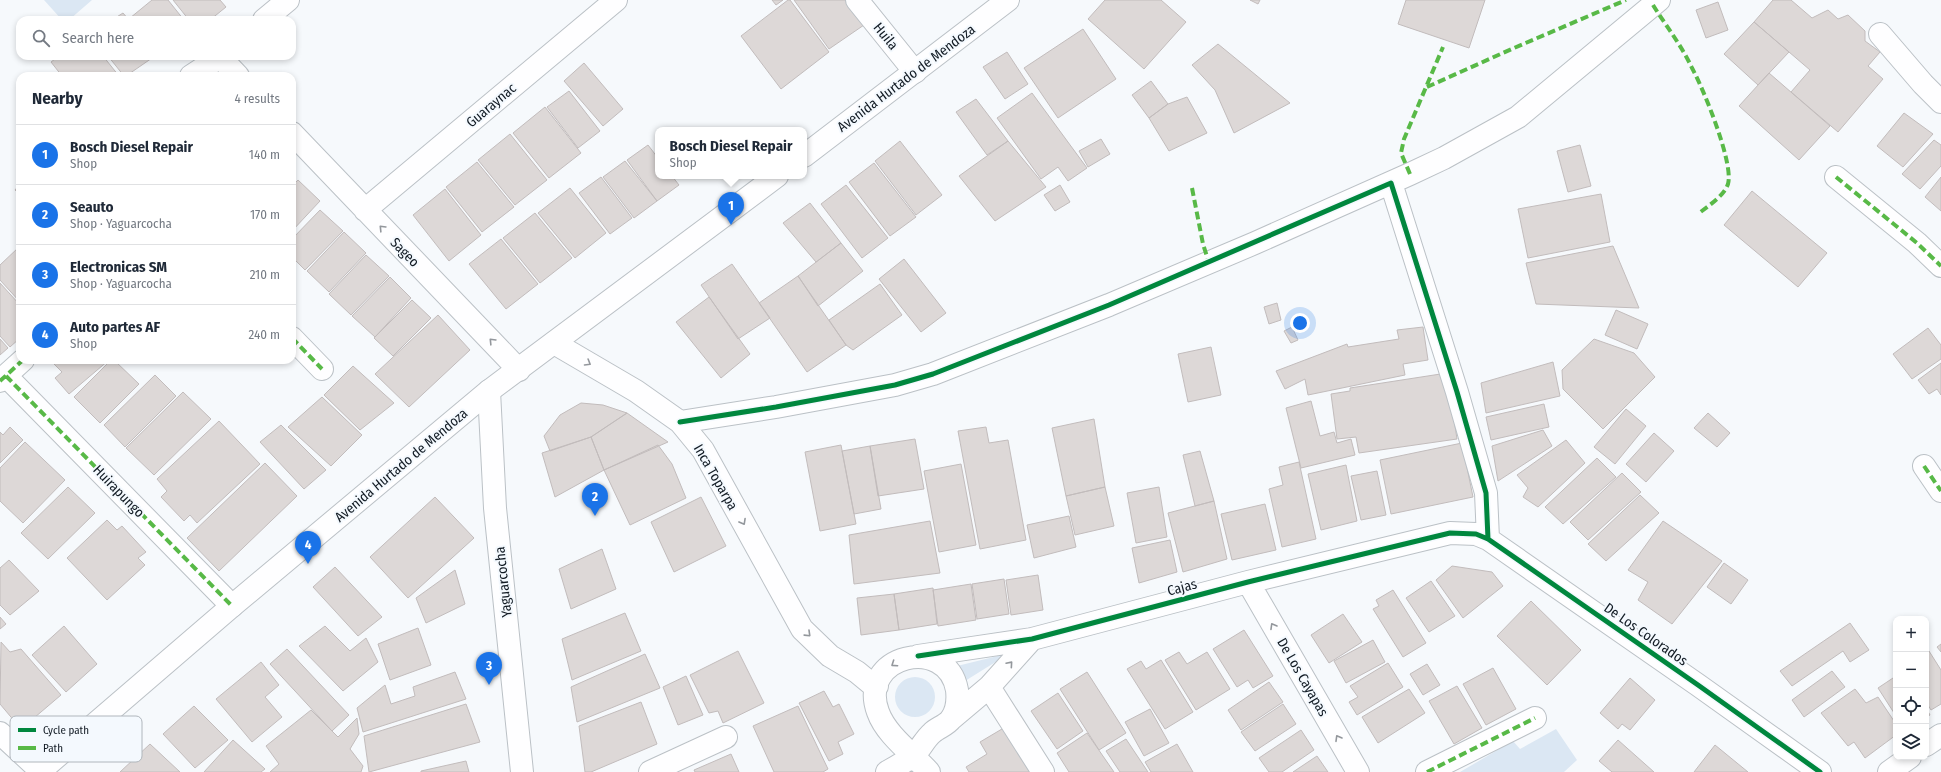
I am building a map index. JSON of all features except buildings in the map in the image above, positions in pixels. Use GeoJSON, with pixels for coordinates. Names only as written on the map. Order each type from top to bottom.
{"type":"FeatureCollection","features":[{"type":"Feature","properties":{"kind":"street"},"geometry":{"type":"LineString","coordinates":[[269,16],[288,0]]}},
{"type":"Feature","properties":{"kind":"street","name":"Guaraynac"},"geometry":{"type":"LineString","coordinates":[[365,210],[616,0]]}},
{"type":"Feature","properties":{"kind":"street","name":"Huila"},"geometry":{"type":"LineString","coordinates":[[857,0],[915,72]]}},
{"type":"Feature","properties":{"kind":"street","name":"Avenida Hurtado de Mendoza"},"geometry":{"type":"LineString","coordinates":[[807,154],[1008,0]]}},
{"type":"Feature","properties":{"kind":"street"},"geometry":{"type":"LineString","coordinates":[[680,422],[776,407],[895,385],[933,374],[1109,305],[1391,183],[1444,158],[1518,117],[1659,0]]}},
{"type":"Feature","properties":{"kind":"street"},"geometry":{"type":"LineString","coordinates":[[1880,34],[1923,84],[1941,102]]}},
{"type":"Feature","properties":{"kind":"street"},"geometry":{"type":"LineString","coordinates":[[197,72],[216,60]]}},
{"type":"Feature","properties":{"kind":"street"},"geometry":{"type":"LineString","coordinates":[[224,60],[234,72]]}},
{"type":"Feature","properties":{"kind":"street","name":"Sageo"},"geometry":{"type":"LineString","coordinates":[[296,137],[519,370]]}},
{"type":"Feature","properties":{"kind":"street"},"geometry":{"type":"LineString","coordinates":[[1836,177],[1917,243],[1941,266]]}},
{"type":"Feature","properties":{"kind":"street","name":"Avenida Hurtado de Mendoza"},"geometry":{"type":"LineString","coordinates":[[105,716],[232,606],[489,392],[773,179]]}},
{"type":"Feature","properties":{"kind":"street"},"geometry":{"type":"LineString","coordinates":[[1391,183],[1457,392],[1486,493],[1488,539]]}},
{"type":"Feature","properties":{"kind":"street"},"geometry":{"type":"LineString","coordinates":[[296,342],[322,369]]}},
{"type":"Feature","properties":{"kind":"street","name":"Inca Toparpa"},"geometry":{"type":"LineString","coordinates":[[554,343],[636,391],[680,422],[703,450],[802,629],[830,656],[857,672],[874,686],[877,686]]}},
{"type":"Feature","properties":{"kind":"street","name":"Huirapungo"},"geometry":{"type":"LineString","coordinates":[[19,364],[3,378],[232,606]]}},
{"type":"Feature","properties":{"kind":"street","name":"Yaguarcocha"},"geometry":{"type":"LineString","coordinates":[[489,392],[495,508],[522,772]]}},
{"type":"Feature","properties":{"kind":"street"},"geometry":{"type":"LineString","coordinates":[[1924,466],[1941,491]]}},
{"type":"Feature","properties":{"kind":"street","name":"De Los Colorados"},"geometry":{"type":"LineString","coordinates":[[1450,533],[1476,534],[1488,539],[1698,684],[1820,772]]}},
{"type":"Feature","properties":{"kind":"street","name":"Cajas"},"geometry":{"type":"LineString","coordinates":[[914,755],[896,739],[885,724],[878,712],[875,697],[877,686],[882,674],[892,664],[904,658],[1032,639],[1248,582],[1450,533]]}},
{"type":"Feature","properties":{"kind":"street","name":"De Los Cayapas"},"geometry":{"type":"LineString","coordinates":[[1248,582],[1358,772]]}},
{"type":"Feature","properties":{"kind":"street"},"geometry":{"type":"LineString","coordinates":[[887,772],[914,755],[932,732],[951,719],[989,687],[1032,639]]}},
{"type":"Feature","properties":{"kind":"street"},"geometry":{"type":"LineString","coordinates":[[918,656],[931,659],[943,666],[952,677],[958,696],[956,708],[951,719]]}},
{"type":"Feature","properties":{"kind":"street"},"geometry":{"type":"LineString","coordinates":[[989,687],[1043,772]]}},
{"type":"Feature","properties":{"kind":"street"},"geometry":{"type":"LineString","coordinates":[[1427,772],[1536,718]]}},
{"type":"Feature","properties":{"kind":"street"},"geometry":{"type":"LineString","coordinates":[[0,733],[10,743]]}},
{"type":"Feature","properties":{"kind":"street"},"geometry":{"type":"LineString","coordinates":[[1929,743],[1941,735]]}},
{"type":"Feature","properties":{"kind":"street"},"geometry":{"type":"LineString","coordinates":[[650,772],[726,737]]}},
{"type":"Feature","properties":{"kind":"street"},"geometry":{"type":"LineString","coordinates":[[914,755],[928,772]]}},
{"type":"Feature","properties":{"kind":"street"},"geometry":{"type":"LineString","coordinates":[[1889,772],[1906,760]]}},
{"type":"Feature","properties":{"kind":"street"},"geometry":{"type":"LineString","coordinates":[[30,762],[41,772]]}},
{"type":"Feature","properties":{"kind":"street","name":"Avenida Hurtado de Mendoza"},"geometry":{"type":"LineString","coordinates":[[41,772],[53,762]]}},
{"type":"Feature","properties":{"kind":"shaded area"},"geometry":{"type":"Polygon","coordinates":[[[44,0],[92,0],[74,16],[58,16],[44,0]]]}},
{"type":"Feature","properties":{"kind":"shaded area"},"geometry":{"type":"Polygon","coordinates":[[[1010,653],[965,681],[957,666],[1010,653]]]}},
{"type":"Feature","properties":{"kind":"shaded area"},"geometry":{"type":"Polygon","coordinates":[[[915,677],[929,683],[935,697],[929,711],[915,717],[901,711],[895,697],[901,683],[915,677]]]}},
{"type":"Feature","properties":{"kind":"shaded area"},"geometry":{"type":"Polygon","coordinates":[[[1556,729],[1577,760],[1564,772],[1460,772],[1513,741],[1520,749],[1556,729]]]}},
{"type":"Feature","properties":{"kind":"marked path"},"geometry":{"type":"LineString","coordinates":[[1427,87],[1626,0]]}},
{"type":"Feature","properties":{"kind":"marked path"},"geometry":{"type":"LineString","coordinates":[[1653,5],[1684,52],[1697,78],[1710,108],[1726,160],[1729,174],[1726,188],[1723,193],[1698,214]]}},
{"type":"Feature","properties":{"kind":"marked path"},"geometry":{"type":"LineString","coordinates":[[1410,174],[1401,153],[1404,139],[1443,47]]}},
{"type":"Feature","properties":{"kind":"marked path"},"geometry":{"type":"LineString","coordinates":[[1836,177],[1917,243],[1941,266]]}},
{"type":"Feature","properties":{"kind":"marked path"},"geometry":{"type":"LineString","coordinates":[[1192,188],[1203,244],[1209,263]]}},
{"type":"Feature","properties":{"kind":"marked path"},"geometry":{"type":"LineString","coordinates":[[296,342],[322,369]]}},
{"type":"Feature","properties":{"kind":"marked path"},"geometry":{"type":"LineString","coordinates":[[0,381],[19,364]]}},
{"type":"Feature","properties":{"kind":"marked path"},"geometry":{"type":"LineString","coordinates":[[6,376],[232,606]]}},
{"type":"Feature","properties":{"kind":"marked path"},"geometry":{"type":"LineString","coordinates":[[1924,466],[1941,491]]}},
{"type":"Feature","properties":{"kind":"marked path"},"geometry":{"type":"LineString","coordinates":[[1427,772],[1535,718]]}},
{"type":"Feature","properties":{"kind":"cycle path"},"geometry":{"type":"LineString","coordinates":[[680,422],[776,407],[895,385],[933,374],[1109,305],[1391,183],[1457,392],[1486,493],[1488,539]]}},
{"type":"Feature","properties":{"kind":"cycle path"},"geometry":{"type":"LineString","coordinates":[[918,656],[1032,639],[1248,582],[1450,533],[1476,534],[1488,539],[1820,772]]}},
{"type":"Feature","properties":{"kind":"place","name":"Bosch Diesel Repair"},"geometry":{"type":"Point","coordinates":[731,225]}},
{"type":"Feature","properties":{"kind":"place","name":"Seauto"},"geometry":{"type":"Point","coordinates":[595,516]}},
{"type":"Feature","properties":{"kind":"place","name":"Auto partes AF"},"geometry":{"type":"Point","coordinates":[308,564]}},
{"type":"Feature","properties":{"kind":"place","name":"Electronicas SM"},"geometry":{"type":"Point","coordinates":[489,685]}}]}
